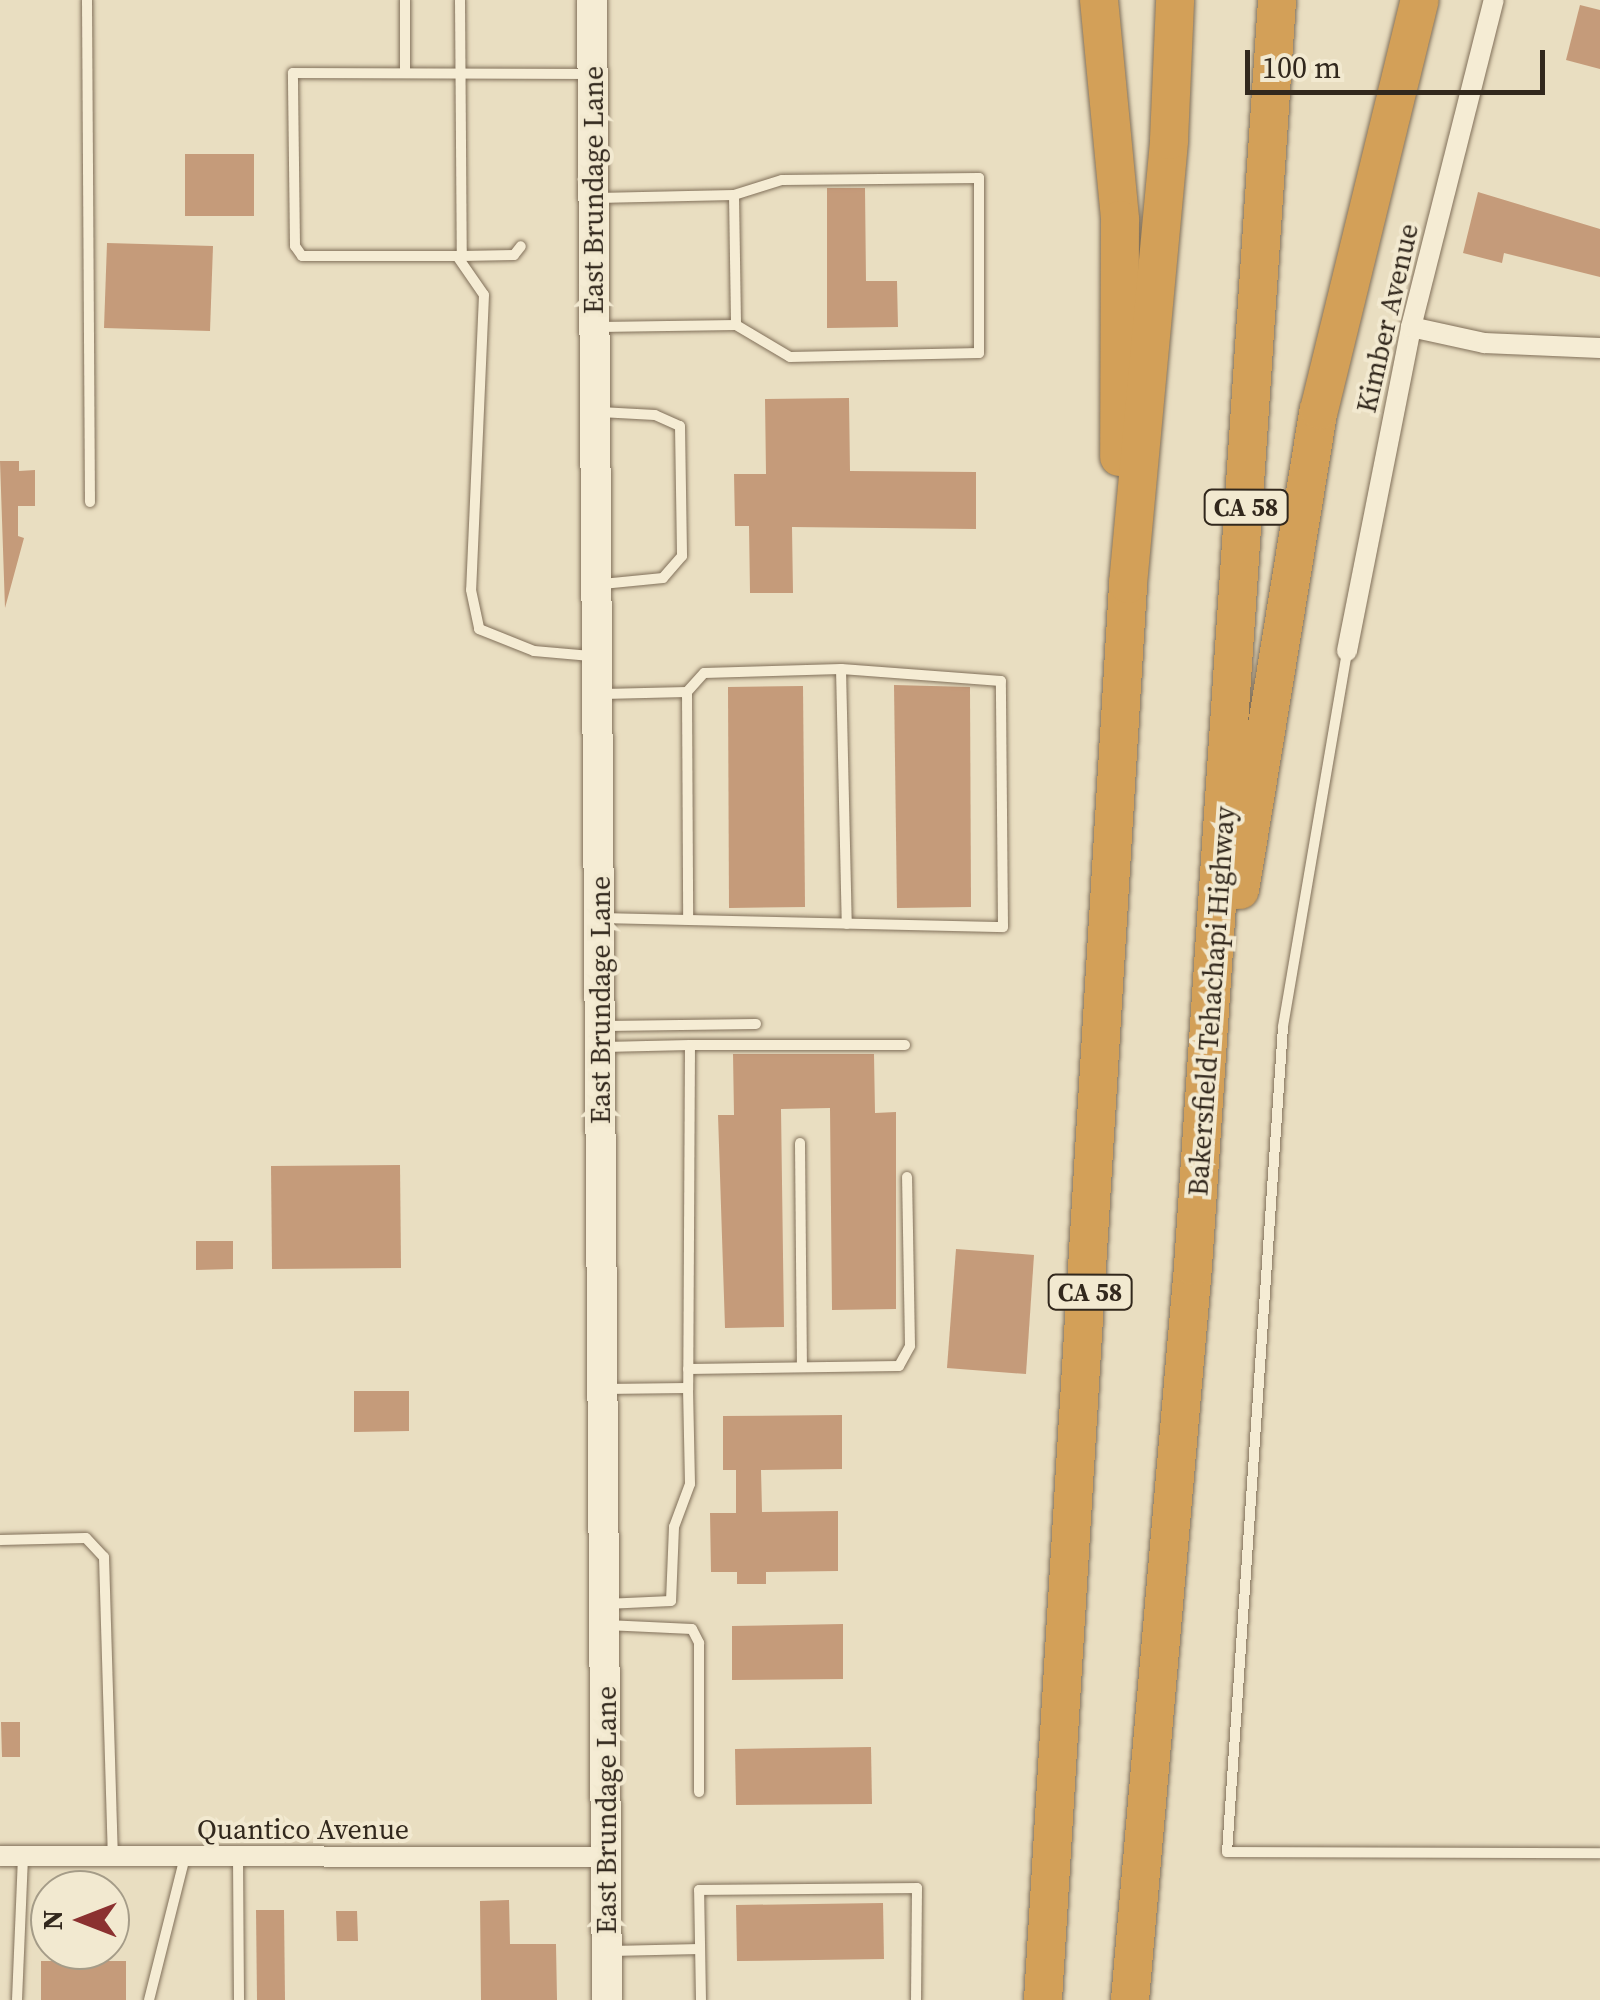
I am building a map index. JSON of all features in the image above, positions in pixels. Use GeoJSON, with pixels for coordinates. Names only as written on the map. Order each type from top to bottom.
{"type":"FeatureCollection","features":[{"type":"Feature","properties":{"kind":"highway"},"geometry":{"type":"LineString","coordinates":[[1099,0],[1120,220],[1119,492],[1128,584]]}},
{"type":"Feature","properties":{"kind":"highway","name":"CA 58"},"geometry":{"type":"LineString","coordinates":[[1044,2000],[1128,584],[1166,178],[1175,0]]}},
{"type":"Feature","properties":{"kind":"highway","name":"Bakersfield Tehachapi Highway"},"geometry":{"type":"LineString","coordinates":[[1130,2000],[1209,1014],[1277,0]]}},
{"type":"Feature","properties":{"kind":"highway"},"geometry":{"type":"LineString","coordinates":[[1209,1014],[1234,926],[1319,410],[1420,0]]}},
{"type":"Feature","properties":{"kind":"main road","name":"East Brundage Lane"},"geometry":{"type":"LineString","coordinates":[[592,0],[607,2000]]}},
{"type":"Feature","properties":{"kind":"street","name":"Kimber Avenue"},"geometry":{"type":"LineString","coordinates":[[1347,651],[1412,327],[1494,0]]}},
{"type":"Feature","properties":{"kind":"street"},"geometry":{"type":"LineString","coordinates":[[1412,327],[1484,343],[1600,348]]}},
{"type":"Feature","properties":{"kind":"street","name":"Quantico Avenue"},"geometry":{"type":"LineString","coordinates":[[0,1856],[606,1857]]}},
{"type":"Feature","properties":{"kind":"lane"},"geometry":{"type":"LineString","coordinates":[[87,0],[90,502]]}},
{"type":"Feature","properties":{"kind":"lane"},"geometry":{"type":"LineString","coordinates":[[404,0],[405,73]]}},
{"type":"Feature","properties":{"kind":"lane"},"geometry":{"type":"LineString","coordinates":[[460,0],[459,256],[484,295],[471,590],[480,629],[534,651],[597,657]]}},
{"type":"Feature","properties":{"kind":"lane"},"geometry":{"type":"LineString","coordinates":[[521,246],[514,255],[302,256],[295,246],[293,73],[592,74]]}},
{"type":"Feature","properties":{"kind":"lane"},"geometry":{"type":"LineString","coordinates":[[593,198],[734,195],[782,180],[980,178],[980,353],[790,358],[736,324],[594,327]]}},
{"type":"Feature","properties":{"kind":"lane"},"geometry":{"type":"LineString","coordinates":[[734,195],[736,324]]}},
{"type":"Feature","properties":{"kind":"lane"},"geometry":{"type":"LineString","coordinates":[[595,411],[655,415],[680,426],[682,556],[663,578],[596,585]]}},
{"type":"Feature","properties":{"kind":"lane"},"geometry":{"type":"LineString","coordinates":[[1347,651],[1282,1027],[1227,1852],[1600,1853]]}},
{"type":"Feature","properties":{"kind":"lane"},"geometry":{"type":"LineString","coordinates":[[840,669],[847,924]]}},
{"type":"Feature","properties":{"kind":"lane"},"geometry":{"type":"LineString","coordinates":[[599,918],[688,917],[734,925],[1003,927],[1002,681],[840,669],[704,673],[687,692],[688,917]]}},
{"type":"Feature","properties":{"kind":"lane"},"geometry":{"type":"LineString","coordinates":[[597,694],[687,692]]}},
{"type":"Feature","properties":{"kind":"lane"},"geometry":{"type":"LineString","coordinates":[[600,1037],[756,1024]]}},
{"type":"Feature","properties":{"kind":"lane"},"geometry":{"type":"LineString","coordinates":[[600,1037],[690,1046],[905,1045]]}},
{"type":"Feature","properties":{"kind":"lane"},"geometry":{"type":"LineString","coordinates":[[604,1615],[661,1604],[675,1594],[674,1527],[690,1484],[690,1046]]}},
{"type":"Feature","properties":{"kind":"lane"},"geometry":{"type":"LineString","coordinates":[[800,1143],[802,1367]]}},
{"type":"Feature","properties":{"kind":"lane"},"geometry":{"type":"LineString","coordinates":[[688,1369],[899,1366],[910,1346],[907,1177]]}},
{"type":"Feature","properties":{"kind":"lane"},"geometry":{"type":"LineString","coordinates":[[602,1389],[688,1388]]}},
{"type":"Feature","properties":{"kind":"lane"},"geometry":{"type":"LineString","coordinates":[[0,1540],[86,1538],[104,1558],[113,1856]]}},
{"type":"Feature","properties":{"kind":"lane"},"geometry":{"type":"LineString","coordinates":[[604,1615],[692,1629],[699,1643],[699,1792]]}},
{"type":"Feature","properties":{"kind":"lane"},"geometry":{"type":"LineString","coordinates":[[18,2000],[24,1856]]}},
{"type":"Feature","properties":{"kind":"lane"},"geometry":{"type":"LineString","coordinates":[[149,2000],[185,1856]]}},
{"type":"Feature","properties":{"kind":"lane"},"geometry":{"type":"LineString","coordinates":[[238,1856],[239,2000]]}},
{"type":"Feature","properties":{"kind":"lane"},"geometry":{"type":"LineString","coordinates":[[701,2000],[699,1890],[917,1888],[916,2000]]}},
{"type":"Feature","properties":{"kind":"lane"},"geometry":{"type":"LineString","coordinates":[[607,1951],[700,1949]]}},
{"type":"Feature","properties":{"kind":"building"},"geometry":{"type":"Polygon","coordinates":[[[1580,5],[1600,10],[1600,69],[1566,60],[1580,5]]]}},
{"type":"Feature","properties":{"kind":"building"},"geometry":{"type":"Polygon","coordinates":[[[185,154],[254,154],[254,216],[185,216],[185,154]]]}},
{"type":"Feature","properties":{"kind":"building"},"geometry":{"type":"Polygon","coordinates":[[[827,188],[865,188],[866,281],[897,281],[898,327],[827,328],[827,188]]]}},
{"type":"Feature","properties":{"kind":"building"},"geometry":{"type":"Polygon","coordinates":[[[1478,192],[1600,229],[1600,277],[1504,253],[1502,263],[1463,253],[1478,192]]]}},
{"type":"Feature","properties":{"kind":"building"},"geometry":{"type":"Polygon","coordinates":[[[107,243],[213,246],[210,331],[104,328],[107,243]]]}},
{"type":"Feature","properties":{"kind":"building"},"geometry":{"type":"Polygon","coordinates":[[[849,398],[850,471],[976,472],[976,529],[792,527],[793,593],[750,593],[749,526],[735,526],[734,474],[766,474],[765,399],[849,398]]]}},
{"type":"Feature","properties":{"kind":"building"},"geometry":{"type":"Polygon","coordinates":[[[0,461],[19,461],[19,471],[35,470],[35,506],[18,506],[18,536],[24,538],[5,608],[0,461]]]}},
{"type":"Feature","properties":{"kind":"building"},"geometry":{"type":"Polygon","coordinates":[[[894,685],[970,687],[971,907],[897,908],[894,685]]]}},
{"type":"Feature","properties":{"kind":"building"},"geometry":{"type":"Polygon","coordinates":[[[803,686],[805,907],[729,908],[728,687],[803,686]]]}},
{"type":"Feature","properties":{"kind":"building"},"geometry":{"type":"Polygon","coordinates":[[[733,1054],[874,1054],[875,1113],[896,1112],[896,1309],[832,1310],[830,1108],[781,1109],[784,1327],[725,1328],[718,1115],[734,1115],[733,1054]]]}},
{"type":"Feature","properties":{"kind":"building"},"geometry":{"type":"Polygon","coordinates":[[[400,1165],[401,1268],[272,1269],[271,1166],[400,1165]]]}},
{"type":"Feature","properties":{"kind":"building"},"geometry":{"type":"Polygon","coordinates":[[[196,1241],[233,1241],[233,1269],[196,1270],[196,1241]]]}},
{"type":"Feature","properties":{"kind":"building"},"geometry":{"type":"Polygon","coordinates":[[[956,1249],[1034,1255],[1026,1374],[947,1368],[956,1249]]]}},
{"type":"Feature","properties":{"kind":"building"},"geometry":{"type":"Polygon","coordinates":[[[354,1391],[409,1391],[409,1431],[354,1432],[354,1391]]]}},
{"type":"Feature","properties":{"kind":"building"},"geometry":{"type":"Polygon","coordinates":[[[842,1415],[842,1469],[761,1470],[762,1512],[838,1511],[838,1571],[766,1572],[766,1584],[737,1584],[737,1572],[711,1572],[710,1513],[736,1513],[736,1470],[723,1470],[723,1416],[842,1415]]]}},
{"type":"Feature","properties":{"kind":"building"},"geometry":{"type":"Polygon","coordinates":[[[843,1624],[843,1679],[732,1680],[732,1626],[843,1624]]]}},
{"type":"Feature","properties":{"kind":"building"},"geometry":{"type":"Polygon","coordinates":[[[1,1722],[20,1722],[20,1757],[2,1757],[1,1722]]]}},
{"type":"Feature","properties":{"kind":"building"},"geometry":{"type":"Polygon","coordinates":[[[871,1747],[872,1804],[736,1805],[735,1749],[871,1747]]]}},
{"type":"Feature","properties":{"kind":"building"},"geometry":{"type":"Polygon","coordinates":[[[509,1900],[510,1944],[556,1944],[557,2000],[481,2000],[480,1901],[509,1900]]]}},
{"type":"Feature","properties":{"kind":"building"},"geometry":{"type":"Polygon","coordinates":[[[883,1903],[884,1959],[737,1961],[736,1905],[883,1903]]]}},
{"type":"Feature","properties":{"kind":"building"},"geometry":{"type":"Polygon","coordinates":[[[256,1910],[284,1910],[285,2000],[257,2000],[256,1910]]]}},
{"type":"Feature","properties":{"kind":"building"},"geometry":{"type":"Polygon","coordinates":[[[336,1911],[357,1911],[358,1941],[337,1941],[336,1911]]]}},
{"type":"Feature","properties":{"kind":"building"},"geometry":{"type":"Polygon","coordinates":[[[41,1970],[126,1970],[126,2000],[41,2000],[41,1970]]]}}]}
